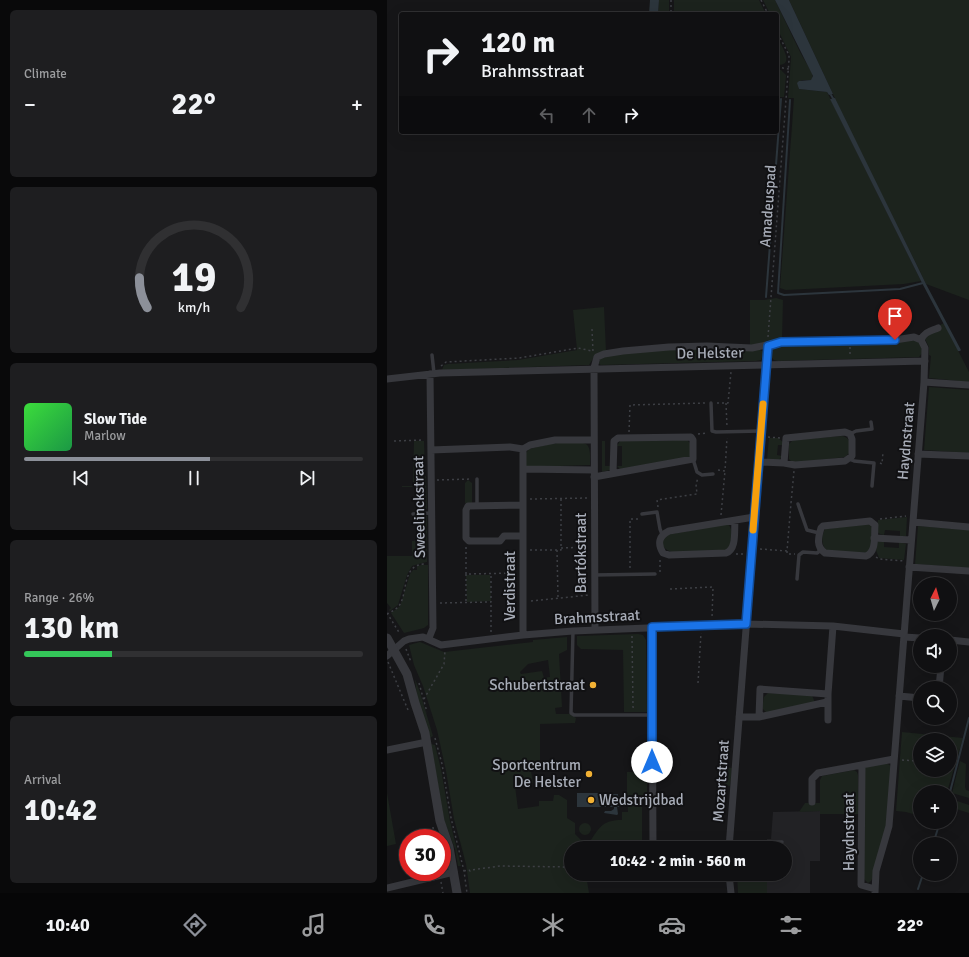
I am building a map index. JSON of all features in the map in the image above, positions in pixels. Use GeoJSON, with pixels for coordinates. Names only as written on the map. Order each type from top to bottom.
{"type":"FeatureCollection","features":[{"type":"Feature","properties":{"kind":"street"},"geometry":{"type":"LineString","coordinates":[[925,361],[925,348],[921,340],[927,333],[938,328]]}},
{"type":"Feature","properties":{"kind":"street","name":"De Helster"},"geometry":{"type":"LineString","coordinates":[[595,354],[669,347],[707,346],[752,348],[768,346],[781,342],[895,340],[914,337],[921,340]]}},
{"type":"Feature","properties":{"kind":"street","name":"Mozartstraat"},"geometry":{"type":"LineString","coordinates":[[729,841],[768,346]]}},
{"type":"Feature","properties":{"kind":"street"},"geometry":{"type":"LineString","coordinates":[[594,368],[595,354]]}},
{"type":"Feature","properties":{"kind":"street","name":"De Helster"},"geometry":{"type":"LineString","coordinates":[[387,378],[435,373],[925,361]]}},
{"type":"Feature","properties":{"kind":"street","name":"Haydnstraat"},"geometry":{"type":"LineString","coordinates":[[862,765],[861,885],[875,891],[876,871],[889,826],[925,361]]}},
{"type":"Feature","properties":{"kind":"street","name":"Bartókstraat"},"geometry":{"type":"LineString","coordinates":[[594,368],[595,630]]}},
{"type":"Feature","properties":{"kind":"street","name":"Sweelinckstraat"},"geometry":{"type":"LineString","coordinates":[[429,638],[433,628],[431,440],[435,373]]}},
{"type":"Feature","properties":{"kind":"street"},"geometry":{"type":"LineString","coordinates":[[924,382],[969,385]]}},
{"type":"Feature","properties":{"kind":"street"},"geometry":{"type":"LineString","coordinates":[[759,462],[795,465],[845,461],[852,456],[852,439],[850,434],[845,432],[786,438],[784,463]]}},
{"type":"Feature","properties":{"kind":"street"},"geometry":{"type":"LineString","coordinates":[[523,469],[613,473],[693,459],[693,440],[691,437],[618,438],[614,441],[613,473]]}},
{"type":"Feature","properties":{"kind":"street"},"geometry":{"type":"LineString","coordinates":[[431,450],[510,447],[523,449],[530,445],[555,440],[594,440]]}},
{"type":"Feature","properties":{"kind":"street","name":"Verdistraat"},"geometry":{"type":"LineString","coordinates":[[523,449],[523,635]]}},
{"type":"Feature","properties":{"kind":"street"},"geometry":{"type":"LineString","coordinates":[[918,454],[969,456]]}},
{"type":"Feature","properties":{"kind":"street"},"geometry":{"type":"LineString","coordinates":[[467,539],[466,510],[469,506],[522,502]]}},
{"type":"Feature","properties":{"kind":"street"},"geometry":{"type":"LineString","coordinates":[[735,521],[733,547],[731,551],[726,553],[669,555],[663,553],[660,548],[660,539],[662,534],[669,531],[754,517]]}},
{"type":"Feature","properties":{"kind":"street"},"geometry":{"type":"LineString","coordinates":[[913,519],[969,526]]}},
{"type":"Feature","properties":{"kind":"street"},"geometry":{"type":"LineString","coordinates":[[870,521],[873,522],[875,525],[872,553],[866,556],[825,553],[818,547],[819,533],[823,526],[870,521]]}},
{"type":"Feature","properties":{"kind":"street","name":"Verdistraat"},"geometry":{"type":"LineString","coordinates":[[467,539],[469,541],[500,541],[504,536],[523,536]]}},
{"type":"Feature","properties":{"kind":"street"},"geometry":{"type":"LineString","coordinates":[[874,538],[911,540]]}},
{"type":"Feature","properties":{"kind":"street"},"geometry":{"type":"LineString","coordinates":[[909,564],[969,571]]}},
{"type":"Feature","properties":{"kind":"street","name":"Brahmsstraat"},"geometry":{"type":"LineString","coordinates":[[445,645],[523,635],[573,631],[746,624],[833,626],[904,635]]}},
{"type":"Feature","properties":{"kind":"street"},"geometry":{"type":"LineString","coordinates":[[828,720],[827,694],[833,626]]}},
{"type":"Feature","properties":{"kind":"street"},"geometry":{"type":"LineString","coordinates":[[652,627],[653,841]]}},
{"type":"Feature","properties":{"kind":"street"},"geometry":{"type":"LineString","coordinates":[[904,635],[913,637]]}},
{"type":"Feature","properties":{"kind":"street"},"geometry":{"type":"LineString","coordinates":[[390,653],[409,639],[423,636],[441,645],[445,645]]}},
{"type":"Feature","properties":{"kind":"street"},"geometry":{"type":"LineString","coordinates":[[387,638],[390,653],[407,674],[427,742],[440,821],[449,847],[457,893]]}},
{"type":"Feature","properties":{"kind":"street"},"geometry":{"type":"LineString","coordinates":[[957,641],[969,642]]}},
{"type":"Feature","properties":{"kind":"street"},"geometry":{"type":"LineString","coordinates":[[759,717],[760,689],[827,694]]}},
{"type":"Feature","properties":{"kind":"street"},"geometry":{"type":"LineString","coordinates":[[899,696],[913,697]]}},
{"type":"Feature","properties":{"kind":"street"},"geometry":{"type":"LineString","coordinates":[[739,717],[759,717],[827,702]]}},
{"type":"Feature","properties":{"kind":"street"},"geometry":{"type":"LineString","coordinates":[[387,750],[427,742]]}},
{"type":"Feature","properties":{"kind":"street"},"geometry":{"type":"LineString","coordinates":[[812,802],[812,779],[818,774],[894,759]]}},
{"type":"Feature","properties":{"kind":"street"},"geometry":{"type":"LineString","coordinates":[[387,888],[454,872]]}},
{"type":"Feature","properties":{"kind":"street"},"geometry":{"type":"LineString","coordinates":[[730,881],[731,893]]}},
{"type":"Feature","properties":{"kind":"lane"},"geometry":{"type":"LineString","coordinates":[[432,355],[435,373]]}},
{"type":"Feature","properties":{"kind":"lane"},"geometry":{"type":"LineString","coordinates":[[711,403],[711,431],[761,434]]}},
{"type":"Feature","properties":{"kind":"lane"},"geometry":{"type":"LineString","coordinates":[[850,434],[856,431],[872,429],[871,422]]}},
{"type":"Feature","properties":{"kind":"lane"},"geometry":{"type":"LineString","coordinates":[[693,459],[699,474],[713,474]]}},
{"type":"Feature","properties":{"kind":"lane"},"geometry":{"type":"LineString","coordinates":[[849,459],[874,463],[872,486]]}},
{"type":"Feature","properties":{"kind":"lane"},"geometry":{"type":"LineString","coordinates":[[477,479],[477,506]]}},
{"type":"Feature","properties":{"kind":"lane"},"geometry":{"type":"LineString","coordinates":[[798,504],[807,530],[819,533]]}},
{"type":"Feature","properties":{"kind":"lane"},"geometry":{"type":"LineString","coordinates":[[642,514],[657,512],[662,534]]}},
{"type":"Feature","properties":{"kind":"lane"},"geometry":{"type":"LineString","coordinates":[[413,514],[432,513]]}},
{"type":"Feature","properties":{"kind":"lane"},"geometry":{"type":"LineString","coordinates":[[797,579],[799,555],[803,552],[817,553],[821,550]]}},
{"type":"Feature","properties":{"kind":"lane"},"geometry":{"type":"LineString","coordinates":[[595,575],[655,574]]}},
{"type":"Feature","properties":{"kind":"lane"},"geometry":{"type":"LineString","coordinates":[[573,631],[571,713],[574,715],[652,716]]}},
{"type":"Feature","properties":{"kind":"path"},"geometry":{"type":"LineString","coordinates":[[671,0],[671,12]]}},
{"type":"Feature","properties":{"kind":"path"},"geometry":{"type":"LineString","coordinates":[[761,0],[767,12]]}},
{"type":"Feature","properties":{"kind":"path","name":"Amadeuspad"},"geometry":{"type":"LineString","coordinates":[[768,346],[789,69],[789,55],[779,36]]}},
{"type":"Feature","properties":{"kind":"path"},"geometry":{"type":"LineString","coordinates":[[779,67],[789,69]]}},
{"type":"Feature","properties":{"kind":"path"},"geometry":{"type":"LineString","coordinates":[[435,373],[441,365],[446,362],[519,358],[578,348],[595,354],[592,329]]}},
{"type":"Feature","properties":{"kind":"path"},"geometry":{"type":"LineString","coordinates":[[850,341],[850,363]]}},
{"type":"Feature","properties":{"kind":"path"},"geometry":{"type":"LineString","coordinates":[[723,523],[721,513],[727,432],[726,403],[728,403],[731,366]]}},
{"type":"Feature","properties":{"kind":"path"},"geometry":{"type":"LineString","coordinates":[[629,438],[629,405],[726,403]]}},
{"type":"Feature","properties":{"kind":"path"},"geometry":{"type":"LineString","coordinates":[[691,437],[695,434],[707,434],[711,431]]}},
{"type":"Feature","properties":{"kind":"path"},"geometry":{"type":"LineString","coordinates":[[761,434],[786,438]]}},
{"type":"Feature","properties":{"kind":"path"},"geometry":{"type":"LineString","coordinates":[[394,441],[431,440]]}},
{"type":"Feature","properties":{"kind":"path"},"geometry":{"type":"LineString","coordinates":[[874,463],[882,464],[883,452]]}},
{"type":"Feature","properties":{"kind":"path"},"geometry":{"type":"LineString","coordinates":[[787,551],[795,465]]}},
{"type":"Feature","properties":{"kind":"path"},"geometry":{"type":"LineString","coordinates":[[713,474],[716,470],[725,471]]}},
{"type":"Feature","properties":{"kind":"path"},"geometry":{"type":"LineString","coordinates":[[657,512],[659,509],[657,500],[697,494],[696,484],[699,474]]}},
{"type":"Feature","properties":{"kind":"path"},"geometry":{"type":"LineString","coordinates":[[431,480],[477,479]]}},
{"type":"Feature","properties":{"kind":"path"},"geometry":{"type":"LineString","coordinates":[[522,502],[561,498],[594,498]]}},
{"type":"Feature","properties":{"kind":"path"},"geometry":{"type":"LineString","coordinates":[[561,498],[561,548]]}},
{"type":"Feature","properties":{"kind":"path"},"geometry":{"type":"LineString","coordinates":[[630,574],[630,520],[641,519],[642,514]]}},
{"type":"Feature","properties":{"kind":"path"},"geometry":{"type":"LineString","coordinates":[[873,522],[877,519],[913,519]]}},
{"type":"Feature","properties":{"kind":"path"},"geometry":{"type":"LineString","coordinates":[[466,603],[467,539]]}},
{"type":"Feature","properties":{"kind":"path"},"geometry":{"type":"LineString","coordinates":[[523,550],[561,550],[561,548],[594,547]]}},
{"type":"Feature","properties":{"kind":"path"},"geometry":{"type":"LineString","coordinates":[[557,550],[558,598]]}},
{"type":"Feature","properties":{"kind":"path"},"geometry":{"type":"LineString","coordinates":[[731,551],[735,554],[752,551],[787,551],[787,554],[799,555]]}},
{"type":"Feature","properties":{"kind":"path"},"geometry":{"type":"LineString","coordinates":[[655,574],[660,573],[660,555],[663,553]]}},
{"type":"Feature","properties":{"kind":"path"},"geometry":{"type":"LineString","coordinates":[[872,553],[879,559],[909,564]]}},
{"type":"Feature","properties":{"kind":"path"},"geometry":{"type":"LineString","coordinates":[[387,614],[398,607],[401,602],[407,578],[412,570],[417,565],[433,563]]}},
{"type":"Feature","properties":{"kind":"path"},"geometry":{"type":"LineString","coordinates":[[466,574],[523,573]]}},
{"type":"Feature","properties":{"kind":"path"},"geometry":{"type":"LineString","coordinates":[[491,574],[491,639]]}},
{"type":"Feature","properties":{"kind":"path"},"geometry":{"type":"LineString","coordinates":[[670,589],[713,587],[712,625]]}},
{"type":"Feature","properties":{"kind":"path"},"geometry":{"type":"LineString","coordinates":[[523,602],[595,594]]}},
{"type":"Feature","properties":{"kind":"path"},"geometry":{"type":"LineString","coordinates":[[433,603],[491,602]]}},
{"type":"Feature","properties":{"kind":"path"},"geometry":{"type":"LineString","coordinates":[[698,683],[701,626]]}},
{"type":"Feature","properties":{"kind":"path"},"geometry":{"type":"LineString","coordinates":[[633,628],[633,707],[637,716]]}},
{"type":"Feature","properties":{"kind":"path"},"geometry":{"type":"LineString","coordinates":[[424,699],[445,664],[445,645]]}},
{"type":"Feature","properties":{"kind":"path"},"geometry":{"type":"LineString","coordinates":[[894,759],[913,761]]}},
{"type":"Feature","properties":{"kind":"path"},"geometry":{"type":"LineString","coordinates":[[464,870],[470,871],[500,866],[564,867]]}},
{"type":"Feature","properties":{"kind":"shaded area"},"geometry":{"type":"Polygon","coordinates":[[[650,0],[659,0],[658,12],[649,12],[650,0]]]}},
{"type":"Feature","properties":{"kind":"shaded area"},"geometry":{"type":"Polygon","coordinates":[[[659,0],[669,0],[669,12],[658,12],[659,0]]]}},
{"type":"Feature","properties":{"kind":"shaded area"},"geometry":{"type":"Polygon","coordinates":[[[674,0],[759,0],[765,12],[674,12],[674,0]]]}},
{"type":"Feature","properties":{"kind":"shaded area"},"geometry":{"type":"Polygon","coordinates":[[[763,0],[775,0],[800,52],[812,73],[813,79],[802,80],[798,83],[799,89],[827,92],[921,281],[904,284],[786,290],[780,288],[794,98],[788,98],[791,57],[779,32],[779,12],[769,12],[763,0]]]}},
{"type":"Feature","properties":{"kind":"shaded area"},"geometry":{"type":"Polygon","coordinates":[[[775,0],[789,0],[833,94],[829,95],[827,92],[799,89],[797,83],[799,81],[811,80],[813,76],[775,0]]]}},
{"type":"Feature","properties":{"kind":"shaded area"},"geometry":{"type":"Polygon","coordinates":[[[789,0],[969,0],[969,300],[926,284],[846,122],[789,0]]]}},
{"type":"Feature","properties":{"kind":"shaded area"},"geometry":{"type":"Polygon","coordinates":[[[779,41],[786,54],[786,62],[779,65],[779,41]]]}},
{"type":"Feature","properties":{"kind":"shaded area"},"geometry":{"type":"Polygon","coordinates":[[[779,70],[781,70],[786,75],[784,97],[779,97],[779,70]]]}},
{"type":"Feature","properties":{"kind":"shaded area"},"geometry":{"type":"Polygon","coordinates":[[[835,98],[926,284],[961,350],[960,351],[958,351],[921,281],[830,99],[835,98]]]}},
{"type":"Feature","properties":{"kind":"shaded area"},"geometry":{"type":"Polygon","coordinates":[[[776,298],[783,300],[782,340],[750,346],[750,300],[776,298]]]}},
{"type":"Feature","properties":{"kind":"shaded area"},"geometry":{"type":"Polygon","coordinates":[[[604,307],[606,351],[594,357],[589,365],[442,370],[444,365],[448,364],[518,360],[577,350],[573,310],[604,307]]]}},
{"type":"Feature","properties":{"kind":"shaded area"},"geometry":{"type":"Polygon","coordinates":[[[944,323],[969,372],[969,382],[929,378],[931,356],[929,355],[929,347],[925,339],[944,323]]]}},
{"type":"Feature","properties":{"kind":"shaded area"},"geometry":{"type":"Polygon","coordinates":[[[915,340],[921,344],[923,352],[919,357],[778,361],[774,360],[770,356],[771,347],[780,345],[915,340]]]}},
{"type":"Feature","properties":{"kind":"shaded area"},"geometry":{"type":"Polygon","coordinates":[[[664,349],[760,350],[764,352],[761,360],[756,361],[599,364],[600,358],[615,354],[664,349]]]}},
{"type":"Feature","properties":{"kind":"shaded area"},"geometry":{"type":"Polygon","coordinates":[[[929,387],[969,390],[969,453],[924,450],[929,387]]]}},
{"type":"Feature","properties":{"kind":"shaded area"},"geometry":{"type":"Polygon","coordinates":[[[842,436],[849,440],[850,443],[849,453],[845,457],[793,463],[789,459],[789,444],[793,440],[842,436]]]}},
{"type":"Feature","properties":{"kind":"shaded area"},"geometry":{"type":"Polygon","coordinates":[[[769,438],[778,438],[783,442],[783,445],[778,445],[777,455],[782,456],[779,460],[767,460],[769,438]]]}},
{"type":"Feature","properties":{"kind":"shaded area"},"geometry":{"type":"Polygon","coordinates":[[[687,440],[691,449],[689,458],[621,470],[617,466],[622,466],[622,446],[617,446],[620,441],[687,440]]]}},
{"type":"Feature","properties":{"kind":"shaded area"},"geometry":{"type":"Polygon","coordinates":[[[414,441],[424,441],[425,474],[413,484],[414,441]]]}},
{"type":"Feature","properties":{"kind":"shaded area"},"geometry":{"type":"Polygon","coordinates":[[[602,441],[605,441],[605,466],[611,466],[610,470],[602,472],[602,441]]]}},
{"type":"Feature","properties":{"kind":"shaded area"},"geometry":{"type":"Polygon","coordinates":[[[565,442],[579,442],[587,444],[590,451],[590,465],[526,467],[526,453],[529,449],[565,442]]]}},
{"type":"Feature","properties":{"kind":"shaded area"},"geometry":{"type":"Polygon","coordinates":[[[426,476],[427,509],[422,509],[422,487],[402,486],[414,486],[426,476]]]}},
{"type":"Feature","properties":{"kind":"shaded area"},"geometry":{"type":"Polygon","coordinates":[[[468,480],[472,483],[472,503],[465,503],[465,483],[468,480]]]}},
{"type":"Feature","properties":{"kind":"shaded area"},"geometry":{"type":"Polygon","coordinates":[[[422,516],[427,516],[427,562],[412,566],[407,575],[398,605],[390,611],[389,610],[391,608],[387,603],[387,556],[412,556],[412,541],[422,537],[422,516]]]}},
{"type":"Feature","properties":{"kind":"shaded area"},"geometry":{"type":"Polygon","coordinates":[[[907,517],[906,536],[900,536],[900,531],[885,530],[884,535],[877,532],[878,520],[907,517]]]}},
{"type":"Feature","properties":{"kind":"shaded area"},"geometry":{"type":"Polygon","coordinates":[[[727,524],[731,528],[731,537],[730,546],[725,551],[672,552],[666,549],[662,543],[666,535],[727,524]]]}},
{"type":"Feature","properties":{"kind":"shaded area"},"geometry":{"type":"Polygon","coordinates":[[[868,524],[872,527],[871,550],[868,553],[827,551],[824,546],[822,537],[825,529],[868,524]]]}},
{"type":"Feature","properties":{"kind":"shaded area"},"geometry":{"type":"Polygon","coordinates":[[[918,526],[969,530],[969,568],[915,564],[918,526]]]}},
{"type":"Feature","properties":{"kind":"shaded area"},"geometry":{"type":"Polygon","coordinates":[[[884,541],[884,547],[899,548],[899,542],[906,544],[904,560],[879,558],[876,550],[877,542],[884,541]]]}},
{"type":"Feature","properties":{"kind":"shaded area"},"geometry":{"type":"Polygon","coordinates":[[[428,565],[428,625],[424,628],[404,633],[391,613],[400,606],[410,574],[413,570],[417,570],[417,566],[428,565]]]}},
{"type":"Feature","properties":{"kind":"shaded area"},"geometry":{"type":"Polygon","coordinates":[[[466,575],[490,575],[491,601],[467,602],[466,575]]]}},
{"type":"Feature","properties":{"kind":"shaded area"},"geometry":{"type":"Polygon","coordinates":[[[643,635],[646,640],[647,712],[624,712],[623,650],[581,649],[577,645],[577,636],[643,635]]]}},
{"type":"Feature","properties":{"kind":"shaded area"},"geometry":{"type":"Polygon","coordinates":[[[567,637],[567,650],[559,654],[562,707],[555,708],[556,714],[570,714],[576,718],[575,723],[540,724],[540,770],[531,771],[533,783],[515,786],[518,809],[539,806],[539,801],[553,801],[554,795],[559,795],[567,800],[567,818],[575,823],[575,834],[581,840],[591,840],[603,825],[611,821],[622,820],[622,812],[628,812],[628,805],[642,804],[642,841],[564,841],[564,881],[587,881],[589,893],[470,893],[466,864],[454,819],[437,730],[423,686],[414,665],[409,645],[420,642],[444,652],[533,642],[533,640],[567,637]],[[548,660],[528,664],[520,672],[521,674],[542,671],[544,678],[550,677],[548,660]]]}},
{"type":"Feature","properties":{"kind":"shaded area"},"geometry":{"type":"Polygon","coordinates":[[[415,679],[433,736],[430,738],[417,697],[415,679]]]}},
{"type":"Feature","properties":{"kind":"shaded area"},"geometry":{"type":"Polygon","coordinates":[[[768,693],[812,695],[815,703],[767,713],[762,708],[764,697],[768,693]]]}},
{"type":"Feature","properties":{"kind":"shaded area"},"geometry":{"type":"Polygon","coordinates":[[[902,732],[913,733],[913,777],[951,777],[949,785],[913,785],[913,814],[896,811],[902,732]]]}},
{"type":"Feature","properties":{"kind":"shaded area"},"geometry":{"type":"Polygon","coordinates":[[[957,737],[963,738],[957,758],[957,737]]]}},
{"type":"Feature","properties":{"kind":"shaded area"},"geometry":{"type":"Polygon","coordinates":[[[431,744],[435,745],[441,769],[450,821],[461,866],[458,866],[455,849],[451,838],[451,829],[447,829],[444,820],[431,744]]]}},
{"type":"Feature","properties":{"kind":"shaded area"},"geometry":{"type":"Polygon","coordinates":[[[647,745],[647,767],[641,767],[640,746],[647,745]]]}},
{"type":"Feature","properties":{"kind":"shaded area"},"geometry":{"type":"Polygon","coordinates":[[[960,761],[966,764],[965,787],[966,790],[969,791],[969,798],[957,794],[957,785],[954,785],[960,761]]]}},
{"type":"Feature","properties":{"kind":"shaded area"},"geometry":{"type":"Polygon","coordinates":[[[886,763],[891,766],[886,829],[872,879],[868,883],[864,879],[865,768],[886,763]]]}},
{"type":"Feature","properties":{"kind":"shaded area"},"geometry":{"type":"Polygon","coordinates":[[[726,767],[732,768],[730,786],[724,785],[726,767]]]}},
{"type":"Feature","properties":{"kind":"shaded area"},"geometry":{"type":"Polygon","coordinates":[[[854,770],[858,775],[859,814],[820,814],[820,811],[799,812],[805,803],[820,803],[820,780],[822,776],[854,770]]]}},
{"type":"Feature","properties":{"kind":"shaded area"},"geometry":{"type":"Polygon","coordinates":[[[627,772],[647,772],[647,793],[641,799],[627,800],[627,772]]]}},
{"type":"Feature","properties":{"kind":"shaded area"},"geometry":{"type":"Polygon","coordinates":[[[387,793],[396,844],[387,846],[387,793]]]}},
{"type":"Feature","properties":{"kind":"shaded area","name":"Wedstrijdbad"},"geometry":{"type":"Polygon","coordinates":[[[577,793],[605,793],[606,807],[577,807],[577,793]]]}},
{"type":"Feature","properties":{"kind":"shaded area"},"geometry":{"type":"Polygon","coordinates":[[[609,794],[618,794],[618,796],[622,797],[622,803],[620,803],[619,807],[617,807],[617,815],[604,813],[605,811],[611,811],[614,809],[614,807],[610,807],[609,794]]]}},
{"type":"Feature","properties":{"kind":"shaded area"},"geometry":{"type":"Polygon","coordinates":[[[957,801],[969,805],[969,813],[957,809],[957,801]]]}},
{"type":"Feature","properties":{"kind":"shaded area"},"geometry":{"type":"Polygon","coordinates":[[[820,811],[820,861],[810,861],[810,893],[767,893],[767,881],[792,881],[792,841],[767,841],[767,839],[771,839],[773,812],[820,811]]]}},
{"type":"Feature","properties":{"kind":"shaded area"},"geometry":{"type":"Polygon","coordinates":[[[587,823],[590,824],[590,834],[583,835],[580,834],[579,827],[580,824],[587,823]]]}},
{"type":"Feature","properties":{"kind":"shaded area"},"geometry":{"type":"Polygon","coordinates":[[[737,881],[767,881],[767,893],[738,893],[737,881]]]}},
{"type":"Feature","properties":{"kind":"waterway"},"geometry":{"type":"LineString","coordinates":[[831,95],[834,100]]}},
{"type":"Feature","properties":{"kind":"waterway"},"geometry":{"type":"LineString","coordinates":[[779,125],[781,99]]}},
{"type":"Feature","properties":{"kind":"waterway"},"geometry":{"type":"LineString","coordinates":[[790,100],[778,293],[784,295],[900,289],[923,283]]}},
{"type":"Feature","properties":{"kind":"waterway"},"geometry":{"type":"LineString","coordinates":[[766,297],[778,134]]}},
{"type":"Feature","properties":{"kind":"waterway"},"geometry":{"type":"LineString","coordinates":[[952,785],[969,718]]}},
{"type":"Feature","properties":{"kind":"waterway"},"geometry":{"type":"LineString","coordinates":[[935,837],[938,829]]}},
{"type":"Feature","properties":{"kind":"waterway"},"geometry":{"type":"LineString","coordinates":[[918,889],[921,881]]}},
{"type":"Feature","properties":{"kind":"slow traffic"},"geometry":{"type":"LineString","coordinates":[[753,530],[763,404]]}},
{"type":"Feature","properties":{"kind":"place","name":"Schubertstraat"},"geometry":{"type":"Point","coordinates":[593,685]}},
{"type":"Feature","properties":{"kind":"place","name":"Sportcentrum De Helster"},"geometry":{"type":"Point","coordinates":[589,774]}},
{"type":"Feature","properties":{"kind":"place","name":"Wedstrijdbad"},"geometry":{"type":"Point","coordinates":[591,800]}},
{"type":"Feature","properties":{"kind":"route"},"geometry":{"type":"LineString","coordinates":[[652,762],[652,627],[746,624],[768,346],[781,342],[895,340]]}}]}
